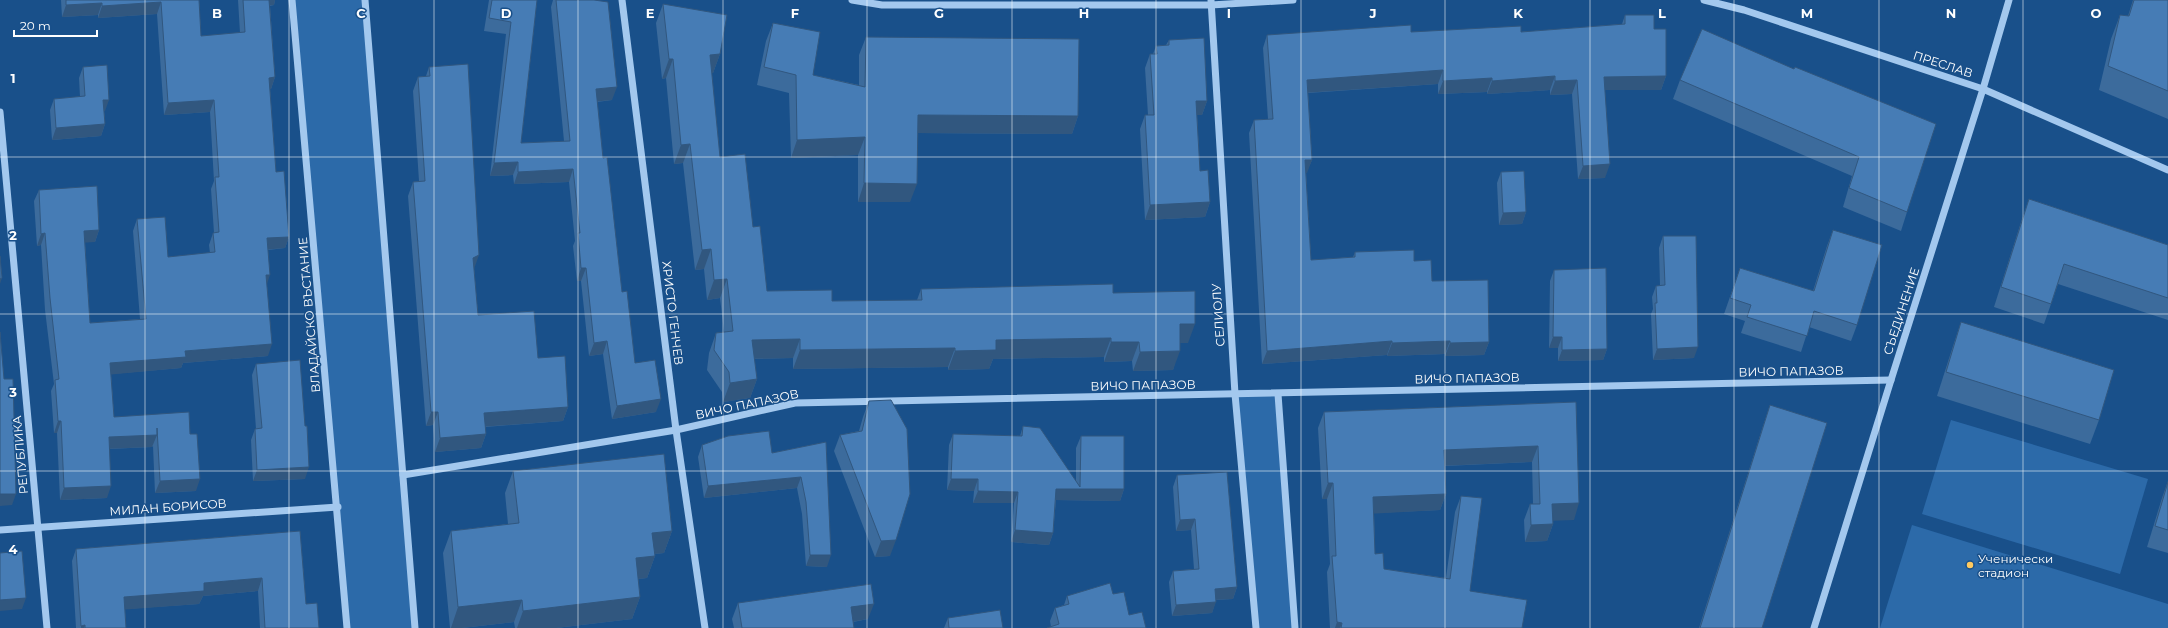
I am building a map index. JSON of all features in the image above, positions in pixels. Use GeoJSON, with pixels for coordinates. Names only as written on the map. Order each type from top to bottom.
{"type":"FeatureCollection","features":[{"type":"Feature","properties":{"kind":"street","name":"ВЛАДАЙСКО ВЪСТАНИЕ"},"geometry":{"type":"LineString","coordinates":[[292,0],[338,507],[347,628]]}},
{"type":"Feature","properties":{"kind":"street"},"geometry":{"type":"LineString","coordinates":[[365,0],[415,628]]}},
{"type":"Feature","properties":{"kind":"street","name":"ХРИСТО ГЕНЧЕВ"},"geometry":{"type":"LineString","coordinates":[[622,0],[676,430],[705,628]]}},
{"type":"Feature","properties":{"kind":"street"},"geometry":{"type":"LineString","coordinates":[[852,0],[882,5],[1211,3],[1293,0]]}},
{"type":"Feature","properties":{"kind":"street","name":"ПРЕСЛАВ"},"geometry":{"type":"LineString","coordinates":[[1704,0],[1744,10],[1983,89],[2168,170]]}},
{"type":"Feature","properties":{"kind":"street","name":"СЪЕДИНЕНИЕ"},"geometry":{"type":"LineString","coordinates":[[1814,628],[1983,89],[2009,0]]}},
{"type":"Feature","properties":{"kind":"street","name":"СЕЛИОЛУ"},"geometry":{"type":"LineString","coordinates":[[1211,3],[1235,394],[1256,628]]}},
{"type":"Feature","properties":{"kind":"street","name":"РЕПУБЛИКА"},"geometry":{"type":"LineString","coordinates":[[0,112],[47,628]]}},
{"type":"Feature","properties":{"kind":"street","name":"ВИЧО ПАПАЗОВ"},"geometry":{"type":"LineString","coordinates":[[403,475],[676,430],[796,403],[1891,380]]}},
{"type":"Feature","properties":{"kind":"street"},"geometry":{"type":"LineString","coordinates":[[1278,394],[1295,628]]}},
{"type":"Feature","properties":{"kind":"street","name":"МИЛАН БОРИСОВ"},"geometry":{"type":"LineString","coordinates":[[0,530],[338,507]]}},
{"type":"Feature","properties":{"kind":"shaded area"},"geometry":{"type":"Polygon","coordinates":[[[292,0],[365,0],[415,628],[347,628],[292,0]]]}},
{"type":"Feature","properties":{"kind":"shaded area"},"geometry":{"type":"Polygon","coordinates":[[[1235,394],[1278,394],[1295,628],[1256,628],[1235,394]]]}},
{"type":"Feature","properties":{"kind":"shaded area"},"geometry":{"type":"Polygon","coordinates":[[[1951,420],[2148,479],[2120,574],[1922,514],[1951,420]]]}},
{"type":"Feature","properties":{"kind":"shaded area","name":"Ученически стадион"},"geometry":{"type":"Polygon","coordinates":[[[1912,525],[2168,604],[2168,628],[1880,628],[1912,525]]]}},
{"type":"Feature","properties":{"kind":"building"},"geometry":{"type":"Polygon","coordinates":[[[66,0],[199,0],[201,36],[245,32],[243,0],[269,0],[275,77],[269,78],[276,172],[284,171],[289,237],[267,238],[270,275],[266,275],[272,344],[185,351],[186,357],[110,363],[114,417],[189,412],[190,434],[197,434],[200,479],[160,481],[157,428],[157,435],[109,437],[111,486],[64,488],[61,421],[58,421],[55,380],[59,379],[50,298],[45,233],[41,234],[39,190],[97,186],[99,230],[84,231],[90,323],[146,319],[137,219],[165,217],[168,257],[215,252],[213,233],[219,232],[215,177],[219,177],[214,100],[168,103],[161,2],[102,6],[102,3],[66,5],[66,0]]]}},
{"type":"Feature","properties":{"kind":"building"},"geometry":{"type":"Polygon","coordinates":[[[492,0],[537,0],[521,143],[570,141],[556,0],[594,0],[608,2],[617,87],[596,89],[603,158],[607,157],[622,292],[627,291],[635,363],[655,360],[661,399],[617,406],[607,341],[594,343],[586,268],[581,268],[578,233],[580,233],[573,169],[518,172],[518,162],[494,163],[511,22],[489,18],[492,0]]]}},
{"type":"Feature","properties":{"kind":"building"},"geometry":{"type":"Polygon","coordinates":[[[2134,0],[2168,0],[2168,91],[2108,66],[2120,15],[2129,16],[2134,0]]]}},
{"type":"Feature","properties":{"kind":"building"},"geometry":{"type":"Polygon","coordinates":[[[663,4],[727,15],[720,54],[710,55],[720,157],[745,154],[753,227],[760,226],[767,291],[832,290],[832,301],[922,300],[921,289],[1113,284],[1113,293],[1195,291],[1195,324],[1180,324],[1180,351],[1140,352],[1139,342],[1111,342],[1111,338],[996,340],[996,350],[955,351],[955,348],[800,350],[800,339],[752,340],[757,379],[730,383],[729,372],[714,350],[716,333],[733,331],[727,279],[714,280],[711,249],[702,250],[690,144],[681,145],[673,59],[669,59],[663,4]]]}},
{"type":"Feature","properties":{"kind":"building"},"geometry":{"type":"Polygon","coordinates":[[[1625,15],[1654,15],[1654,29],[1666,29],[1666,76],[1604,77],[1610,164],[1583,166],[1577,80],[1555,81],[1555,76],[1492,81],[1492,78],[1443,81],[1443,70],[1307,80],[1312,160],[1305,160],[1311,260],[1355,257],[1355,252],[1414,250],[1414,261],[1431,260],[1432,281],[1488,280],[1489,342],[1450,343],[1450,341],[1392,343],[1392,341],[1267,351],[1254,120],[1273,119],[1267,35],[1411,25],[1411,32],[1521,26],[1521,32],[1625,24],[1625,15]]]}},
{"type":"Feature","properties":{"kind":"building"},"geometry":{"type":"Polygon","coordinates":[[[773,23],[820,32],[813,75],[865,87],[866,37],[1079,39],[1078,116],[918,115],[917,184],[864,183],[865,137],[797,140],[796,75],[764,67],[773,23]]]}},
{"type":"Feature","properties":{"kind":"building"},"geometry":{"type":"Polygon","coordinates":[[[1702,29],[1794,69],[1795,67],[1936,124],[1907,212],[1849,188],[1859,157],[1680,80],[1702,29]]]}},
{"type":"Feature","properties":{"kind":"building"},"geometry":{"type":"Polygon","coordinates":[[[1204,38],[1207,101],[1196,101],[1200,171],[1208,170],[1210,202],[1150,205],[1145,115],[1154,115],[1150,54],[1157,54],[1156,46],[1169,45],[1169,40],[1204,38]]]}},
{"type":"Feature","properties":{"kind":"building"},"geometry":{"type":"Polygon","coordinates":[[[468,64],[479,255],[473,258],[478,315],[534,311],[538,358],[565,356],[568,407],[484,413],[486,434],[440,438],[438,412],[431,412],[413,182],[425,181],[418,77],[430,76],[429,67],[468,64]]]}},
{"type":"Feature","properties":{"kind":"building"},"geometry":{"type":"Polygon","coordinates":[[[107,65],[109,100],[103,100],[105,124],[56,128],[54,99],[85,96],[83,67],[107,65]]]}},
{"type":"Feature","properties":{"kind":"building"},"geometry":{"type":"Polygon","coordinates":[[[1524,171],[1526,212],[1503,213],[1501,172],[1524,171]]]}},
{"type":"Feature","properties":{"kind":"building"},"geometry":{"type":"Polygon","coordinates":[[[2029,199],[2168,245],[2168,298],[2064,264],[2051,304],[2001,287],[2029,199]]]}},
{"type":"Feature","properties":{"kind":"building"},"geometry":{"type":"Polygon","coordinates":[[[1833,230],[1882,245],[1857,325],[1814,311],[1807,336],[1747,317],[1751,305],[1730,298],[1740,268],[1814,291],[1833,230]]]}},
{"type":"Feature","properties":{"kind":"building"},"geometry":{"type":"Polygon","coordinates":[[[1663,236],[1696,236],[1698,347],[1657,349],[1655,303],[1657,303],[1656,286],[1665,285],[1663,236]]]}},
{"type":"Feature","properties":{"kind":"building"},"geometry":{"type":"Polygon","coordinates":[[[0,256],[2,278],[0,279],[0,256]]]}},
{"type":"Feature","properties":{"kind":"building"},"geometry":{"type":"Polygon","coordinates":[[[1606,268],[1607,349],[1562,350],[1562,337],[1553,337],[1554,270],[1606,268]]]}},
{"type":"Feature","properties":{"kind":"building"},"geometry":{"type":"Polygon","coordinates":[[[1961,322],[2114,370],[2099,420],[1946,372],[1961,322]]]}},
{"type":"Feature","properties":{"kind":"building"},"geometry":{"type":"Polygon","coordinates":[[[0,332],[4,379],[13,379],[16,494],[0,494],[0,332]]]}},
{"type":"Feature","properties":{"kind":"building"},"geometry":{"type":"Polygon","coordinates":[[[300,360],[305,426],[307,426],[309,467],[257,470],[255,429],[262,428],[256,364],[300,360]]]}},
{"type":"Feature","properties":{"kind":"building"},"geometry":{"type":"Polygon","coordinates":[[[891,400],[907,429],[910,494],[896,540],[881,541],[840,435],[862,431],[869,401],[891,400]]]}},
{"type":"Feature","properties":{"kind":"building"},"geometry":{"type":"Polygon","coordinates":[[[1576,402],[1579,503],[1552,504],[1553,524],[1531,525],[1530,504],[1540,504],[1538,446],[1444,450],[1446,494],[1373,497],[1375,554],[1383,553],[1384,569],[1450,579],[1461,496],[1482,498],[1470,591],[1527,600],[1522,628],[1341,628],[1342,623],[1337,622],[1332,556],[1336,556],[1333,483],[1328,483],[1324,412],[1576,402]]]}},
{"type":"Feature","properties":{"kind":"building"},"geometry":{"type":"Polygon","coordinates":[[[1770,405],[1827,423],[1762,628],[1700,628],[1770,405]]]}},
{"type":"Feature","properties":{"kind":"building"},"geometry":{"type":"Polygon","coordinates":[[[1023,426],[1040,428],[1080,487],[1081,436],[1124,436],[1124,489],[1056,489],[1053,533],[1015,530],[1018,492],[978,491],[978,479],[951,479],[953,434],[1022,436],[1023,426]]]}},
{"type":"Feature","properties":{"kind":"building"},"geometry":{"type":"Polygon","coordinates":[[[769,431],[772,453],[826,442],[831,555],[810,555],[806,502],[801,477],[708,486],[702,445],[728,436],[769,431]]]}},
{"type":"Feature","properties":{"kind":"building"},"geometry":{"type":"Polygon","coordinates":[[[664,454],[672,531],[652,533],[655,556],[636,558],[640,597],[523,611],[522,600],[458,607],[451,531],[519,523],[513,471],[664,454]]]}},
{"type":"Feature","properties":{"kind":"building"},"geometry":{"type":"Polygon","coordinates":[[[1227,472],[1237,587],[1215,589],[1216,602],[1176,605],[1173,571],[1199,569],[1195,519],[1180,520],[1177,475],[1227,472]]]}},
{"type":"Feature","properties":{"kind":"building"},"geometry":{"type":"Polygon","coordinates":[[[2168,482],[2168,530],[2155,526],[2168,482]]]}},
{"type":"Feature","properties":{"kind":"building"},"geometry":{"type":"Polygon","coordinates":[[[300,531],[306,604],[317,603],[319,628],[265,628],[262,578],[204,583],[204,591],[124,597],[126,628],[85,628],[85,625],[81,626],[76,549],[300,531]]]}},
{"type":"Feature","properties":{"kind":"building"},"geometry":{"type":"Polygon","coordinates":[[[22,551],[26,598],[0,600],[0,553],[22,551]]]}},
{"type":"Feature","properties":{"kind":"building"},"geometry":{"type":"Polygon","coordinates":[[[1110,583],[1113,594],[1124,592],[1129,615],[1142,612],[1146,628],[1047,628],[1059,624],[1055,608],[1069,604],[1067,596],[1110,583]]]}},
{"type":"Feature","properties":{"kind":"building"},"geometry":{"type":"Polygon","coordinates":[[[871,584],[874,604],[851,607],[854,628],[742,628],[738,603],[871,584]]]}},
{"type":"Feature","properties":{"kind":"building"},"geometry":{"type":"Polygon","coordinates":[[[1000,610],[1003,628],[949,628],[948,618],[1000,610]]]}},
{"type":"Feature","properties":{"kind":"place","name":"Ученически стадион"},"geometry":{"type":"Point","coordinates":[1970,565]}}]}
